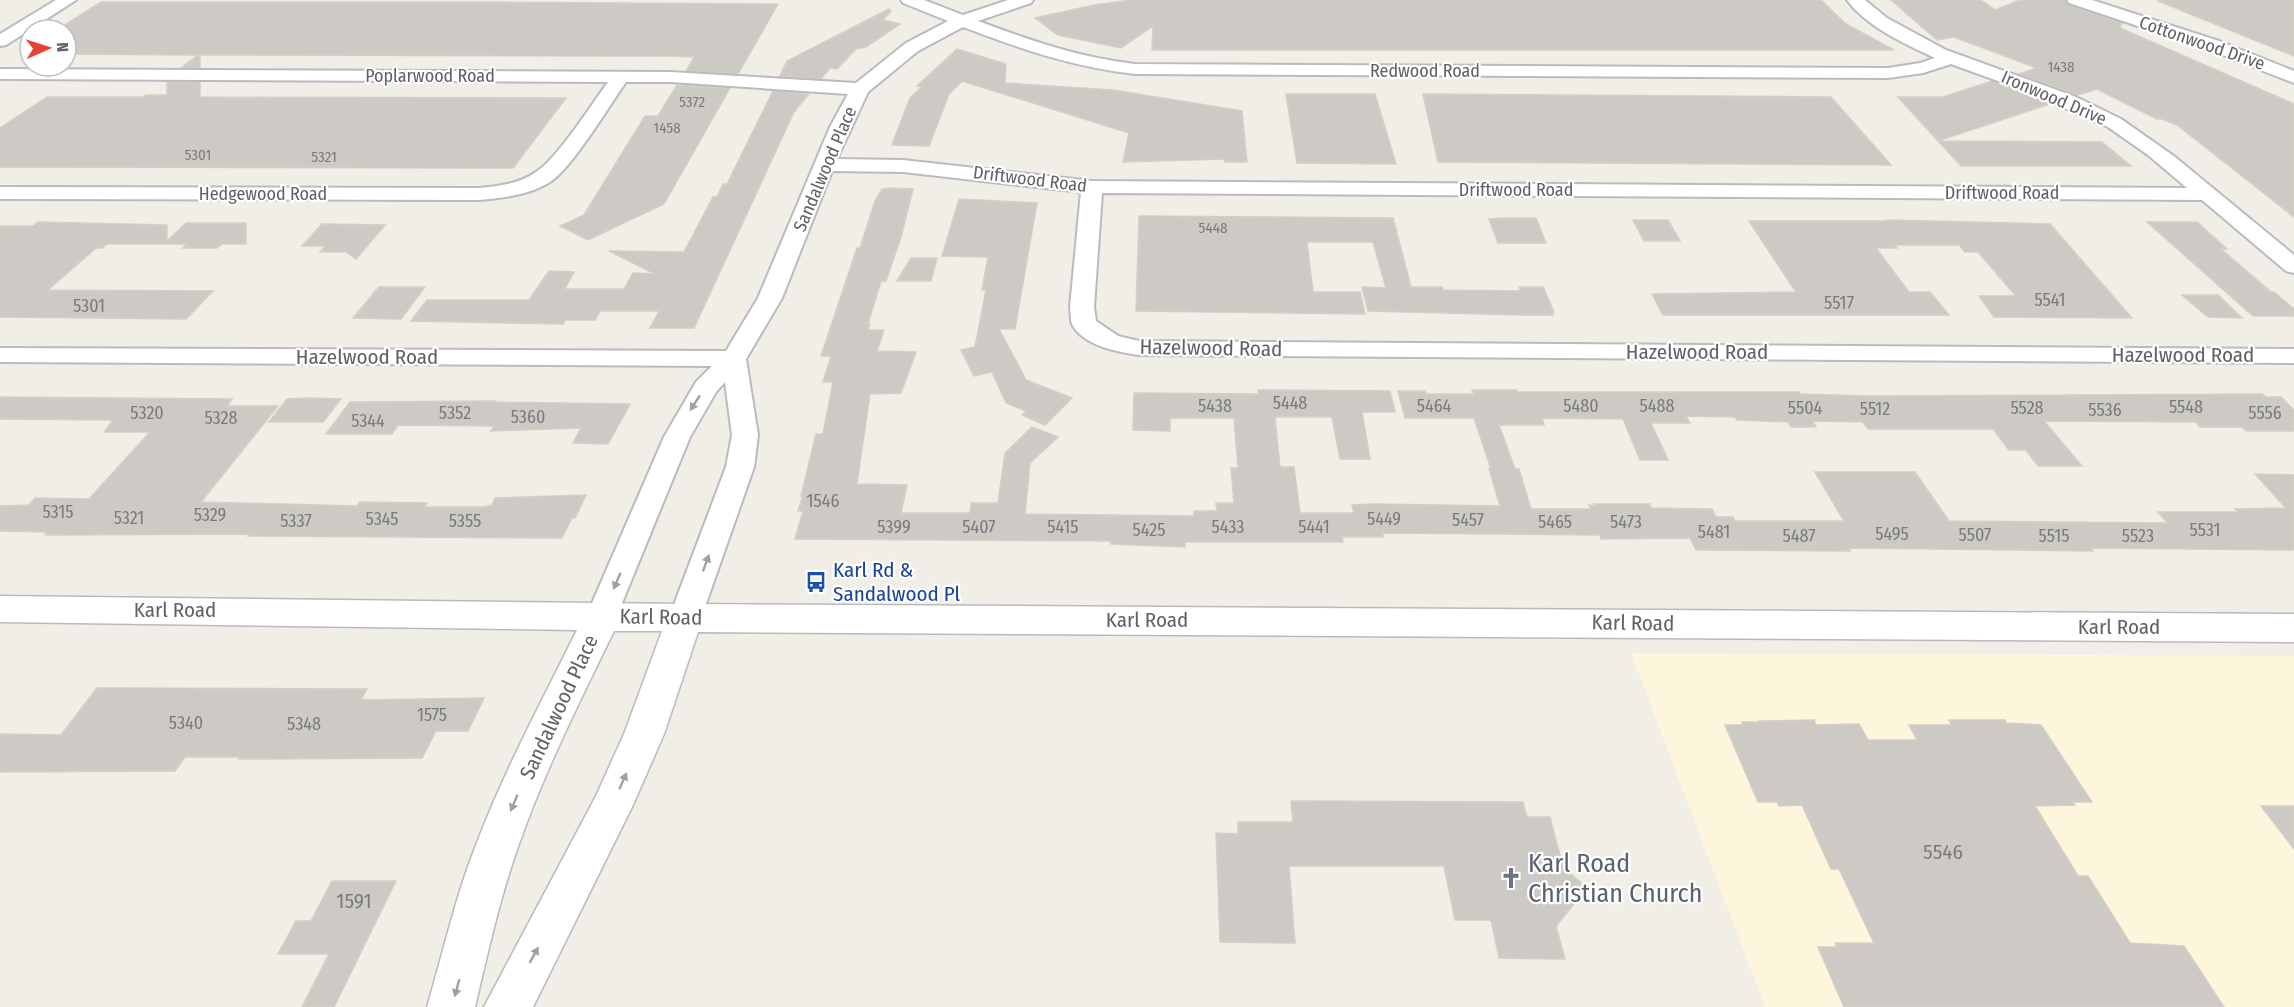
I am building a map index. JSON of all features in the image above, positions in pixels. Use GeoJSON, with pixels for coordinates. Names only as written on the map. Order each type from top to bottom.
{"type":"FeatureCollection","features":[{"type":"Feature","properties":{"kind":"main road","name":"Karl Road"},"geometry":{"type":"LineString","coordinates":[[0,609],[685,618],[2294,628]]}},
{"type":"Feature","properties":{"kind":"main road","name":"Sandalwood Place"},"geometry":{"type":"LineString","coordinates":[[451,1007],[476,904],[497,843],[524,780],[602,617]]}},
{"type":"Feature","properties":{"kind":"main road"},"geometry":{"type":"LineString","coordinates":[[508,1007],[612,805],[644,734],[685,618]]}},
{"type":"Feature","properties":{"kind":"street"},"geometry":{"type":"LineString","coordinates":[[0,41],[68,0]]}},
{"type":"Feature","properties":{"kind":"street","name":"Redwood Road"},"geometry":{"type":"LineString","coordinates":[[909,0],[1042,51],[1099,65],[1135,69],[1888,73],[1923,68],[1952,58]]}},
{"type":"Feature","properties":{"kind":"street","name":"Sandalwood Place"},"geometry":{"type":"LineString","coordinates":[[602,617],[690,410],[705,388],[734,359],[770,298],[840,127],[860,89],[887,64],[912,47],[963,20],[1025,0]]}},
{"type":"Feature","properties":{"kind":"street","name":"Ironwood Drive"},"geometry":{"type":"LineString","coordinates":[[1854,0],[1898,32],[1952,58],[2029,85],[2102,116],[2160,154],[2294,266]]}},
{"type":"Feature","properties":{"kind":"street","name":"Cottonwood Drive"},"geometry":{"type":"LineString","coordinates":[[2075,0],[2266,65],[2294,78]]}},
{"type":"Feature","properties":{"kind":"street","name":"Poplarwood Road"},"geometry":{"type":"LineString","coordinates":[[0,74],[621,77],[770,81],[860,89]]}},
{"type":"Feature","properties":{"kind":"street","name":"Hedgewood Road"},"geometry":{"type":"LineString","coordinates":[[0,193],[479,194],[503,192],[543,179],[553,170],[621,77]]}},
{"type":"Feature","properties":{"kind":"street","name":"Driftwood Road"},"geometry":{"type":"LineString","coordinates":[[826,165],[903,166],[1092,187],[2207,194]]}},
{"type":"Feature","properties":{"kind":"street","name":"Hazelwood Road"},"geometry":{"type":"LineString","coordinates":[[1092,187],[1082,307],[1084,324],[1102,339],[1119,346],[1139,348],[2294,356]]}},
{"type":"Feature","properties":{"kind":"street","name":"Hazelwood Road"},"geometry":{"type":"LineString","coordinates":[[0,355],[734,359]]}},
{"type":"Feature","properties":{"kind":"street"},"geometry":{"type":"LineString","coordinates":[[685,618],[740,467],[745,435],[734,359]]}},
{"type":"Feature","properties":{"kind":"shaded area"},"geometry":{"type":"Polygon","coordinates":[[[1631,653],[2294,656],[2294,1007],[1765,1007],[1631,653]]]}},
{"type":"Feature","properties":{"kind":"building"},"geometry":{"type":"Polygon","coordinates":[[[1131,0],[1821,0],[1846,24],[1894,50],[1152,50],[1153,26],[1121,48],[1058,35],[1035,18],[1094,5],[1131,0]]]}},
{"type":"Feature","properties":{"kind":"building"},"geometry":{"type":"Polygon","coordinates":[[[1891,0],[1981,0],[1995,10],[2020,0],[2065,0],[2068,5],[2122,23],[2120,28],[2294,104],[2294,217],[2177,125],[2157,119],[2097,89],[2078,95],[2018,74],[2037,68],[1954,37],[1937,40],[1891,0]]]}},
{"type":"Feature","properties":{"kind":"building"},"geometry":{"type":"Polygon","coordinates":[[[2294,0],[2294,56],[2158,1],[2294,0]]]}},
{"type":"Feature","properties":{"kind":"building"},"geometry":{"type":"Polygon","coordinates":[[[101,2],[778,4],[738,74],[686,71],[694,57],[671,56],[200,55],[200,68],[181,68],[198,55],[78,54],[78,18],[76,18],[101,2]]]}},
{"type":"Feature","properties":{"kind":"building"},"geometry":{"type":"Polygon","coordinates":[[[889,9],[891,11],[883,20],[900,24],[866,47],[856,49],[837,69],[830,68],[821,79],[780,76],[787,61],[889,9]]]}},
{"type":"Feature","properties":{"kind":"building"},"geometry":{"type":"Polygon","coordinates":[[[957,49],[1006,64],[1005,83],[1113,90],[1242,111],[1247,162],[1225,162],[1224,159],[1123,162],[1129,133],[962,81],[949,94],[929,146],[892,145],[910,98],[922,87],[917,86],[957,49]]]}},
{"type":"Feature","properties":{"kind":"building"},"geometry":{"type":"Polygon","coordinates":[[[1992,81],[2050,104],[1938,141],[1898,97],[1943,97],[1992,81]]]}},
{"type":"Feature","properties":{"kind":"building"},"geometry":{"type":"Polygon","coordinates":[[[167,82],[200,82],[200,97],[566,98],[513,168],[0,167],[0,128],[47,97],[167,95],[167,82]]]}},
{"type":"Feature","properties":{"kind":"building"},"geometry":{"type":"Polygon","coordinates":[[[677,85],[730,88],[664,204],[588,240],[560,226],[584,215],[645,116],[658,116],[677,85]]]}},
{"type":"Feature","properties":{"kind":"building"},"geometry":{"type":"Polygon","coordinates":[[[773,91],[809,94],[794,112],[694,328],[650,328],[659,311],[600,311],[595,320],[565,320],[563,324],[411,321],[427,300],[529,300],[549,271],[574,272],[565,289],[624,289],[633,273],[655,274],[609,251],[684,252],[713,197],[717,197],[723,184],[727,184],[773,91]]]}},
{"type":"Feature","properties":{"kind":"building"},"geometry":{"type":"Polygon","coordinates":[[[1286,94],[1375,94],[1396,164],[1297,163],[1286,94]]]}},
{"type":"Feature","properties":{"kind":"building"},"geometry":{"type":"Polygon","coordinates":[[[1423,94],[1831,97],[1891,165],[1438,162],[1423,94]]]}},
{"type":"Feature","properties":{"kind":"building"},"geometry":{"type":"Polygon","coordinates":[[[1938,141],[2102,142],[2131,166],[1961,166],[1938,141]]]}},
{"type":"Feature","properties":{"kind":"building"},"geometry":{"type":"Polygon","coordinates":[[[882,189],[913,189],[901,237],[886,281],[881,281],[868,330],[884,330],[877,351],[916,352],[901,393],[870,394],[857,484],[907,485],[901,513],[970,513],[971,503],[998,503],[1005,453],[1032,427],[1058,437],[1030,463],[1025,514],[1194,516],[1194,511],[1217,511],[1216,503],[1234,503],[1231,468],[1238,468],[1234,418],[1170,418],[1170,431],[1133,430],[1134,393],[1259,394],[1258,390],[1390,391],[1395,412],[1362,412],[1370,459],[1340,459],[1332,417],[1275,417],[1280,467],[1294,467],[1300,513],[1354,513],[1352,505],[1375,504],[1500,506],[1489,469],[1491,469],[1474,418],[1405,418],[1398,391],[1425,391],[1426,394],[1474,394],[1472,390],[1799,392],[1800,394],[1869,396],[2262,394],[2266,397],[2281,397],[2294,410],[2294,431],[2246,431],[2242,427],[2200,427],[2196,422],[2044,421],[2082,466],[2038,466],[2026,450],[2009,450],[1993,429],[1868,429],[1863,422],[1813,421],[1816,427],[1791,427],[1788,422],[1737,420],[1735,417],[1686,416],[1690,423],[1651,423],[1668,460],[1640,460],[1623,419],[1542,418],[1544,425],[1499,425],[1515,469],[1519,469],[1531,509],[1591,509],[1589,505],[1595,506],[1594,504],[1650,504],[1651,508],[1712,509],[1716,517],[1733,517],[1735,521],[1844,521],[1815,472],[1915,472],[1949,521],[2168,523],[2158,512],[2238,512],[2235,509],[2286,508],[2255,474],[2294,475],[2294,550],[2091,548],[2093,551],[1849,548],[1850,551],[1696,550],[1690,538],[1601,539],[1600,535],[1383,533],[1383,537],[1342,537],[1343,542],[1185,542],[1185,547],[1111,544],[1111,541],[795,539],[803,511],[798,511],[803,496],[801,496],[816,434],[823,434],[833,382],[823,382],[831,356],[821,356],[875,201],[882,189]]]}},
{"type":"Feature","properties":{"kind":"building"},"geometry":{"type":"Polygon","coordinates":[[[959,199],[1037,203],[1015,329],[999,329],[1026,380],[1072,398],[1045,425],[1022,415],[1026,411],[1006,403],[992,372],[974,376],[961,350],[975,347],[986,290],[982,290],[988,257],[942,256],[959,199]]]}},
{"type":"Feature","properties":{"kind":"building"},"geometry":{"type":"Polygon","coordinates":[[[1139,216],[1393,218],[1411,287],[1442,287],[1443,290],[1521,291],[1519,287],[1543,287],[1554,312],[1552,312],[1553,315],[1523,315],[1368,311],[1362,287],[1386,288],[1373,242],[1307,242],[1313,292],[1360,292],[1365,314],[1136,311],[1139,216]]]}},
{"type":"Feature","properties":{"kind":"building"},"geometry":{"type":"Polygon","coordinates":[[[1536,218],[1546,243],[1498,243],[1489,219],[1536,218]]]}},
{"type":"Feature","properties":{"kind":"building"},"geometry":{"type":"Polygon","coordinates":[[[1633,220],[1668,220],[1680,241],[1644,241],[1633,220]]]}},
{"type":"Feature","properties":{"kind":"building"},"geometry":{"type":"Polygon","coordinates":[[[1888,220],[2050,224],[2132,318],[1994,317],[1979,296],[2016,296],[1978,252],[1965,252],[1959,245],[1895,245],[1897,248],[1876,248],[1909,292],[1930,292],[1949,315],[1663,315],[1652,294],[1796,292],[1749,221],[1888,220]]]}},
{"type":"Feature","properties":{"kind":"building"},"geometry":{"type":"Polygon","coordinates":[[[38,222],[167,225],[167,241],[186,223],[246,223],[246,244],[222,244],[217,248],[183,248],[187,244],[107,244],[102,248],[96,248],[48,290],[213,291],[186,319],[0,317],[0,226],[33,226],[38,222]]]}},
{"type":"Feature","properties":{"kind":"building"},"geometry":{"type":"Polygon","coordinates":[[[2147,222],[2197,222],[2227,249],[2221,249],[2294,309],[2294,316],[2253,316],[2147,222]]]}},
{"type":"Feature","properties":{"kind":"building"},"geometry":{"type":"Polygon","coordinates":[[[322,224],[385,225],[356,259],[346,252],[320,252],[325,246],[302,246],[322,224]]]}},
{"type":"Feature","properties":{"kind":"building"},"geometry":{"type":"Polygon","coordinates":[[[911,258],[937,258],[931,281],[897,281],[911,258]]]}},
{"type":"Feature","properties":{"kind":"building"},"geometry":{"type":"Polygon","coordinates":[[[379,287],[425,287],[401,319],[353,318],[379,287]]]}},
{"type":"Feature","properties":{"kind":"building"},"geometry":{"type":"Polygon","coordinates":[[[2182,295],[2218,295],[2242,318],[2208,317],[2182,295]]]}},
{"type":"Feature","properties":{"kind":"building"},"geometry":{"type":"Polygon","coordinates":[[[0,397],[232,399],[227,406],[278,406],[201,502],[357,506],[360,502],[427,503],[424,507],[484,507],[492,505],[495,498],[586,495],[562,538],[248,536],[250,534],[45,535],[47,532],[0,531],[0,506],[29,505],[35,498],[89,499],[150,432],[104,432],[113,420],[0,419],[0,397]]]}},
{"type":"Feature","properties":{"kind":"building"},"geometry":{"type":"Polygon","coordinates":[[[287,399],[341,399],[323,422],[269,422],[287,399]]]}},
{"type":"Feature","properties":{"kind":"building"},"geometry":{"type":"Polygon","coordinates":[[[495,401],[630,404],[608,444],[573,443],[581,428],[491,431],[494,426],[398,425],[392,434],[326,434],[350,402],[495,401]]]}},
{"type":"Feature","properties":{"kind":"building"},"geometry":{"type":"Polygon","coordinates":[[[97,688],[367,689],[361,700],[484,698],[468,731],[436,731],[422,758],[185,757],[175,771],[0,772],[0,734],[61,735],[97,688]]]}},
{"type":"Feature","properties":{"kind":"building"},"geometry":{"type":"Polygon","coordinates":[[[1814,720],[1816,725],[1859,724],[1868,740],[1917,740],[1909,725],[1952,725],[1949,720],[2005,720],[2006,723],[2041,725],[2092,802],[2073,802],[2075,805],[2035,806],[2078,876],[2088,876],[2130,943],[2184,946],[2224,1007],[1844,1007],[1818,947],[1837,947],[1835,943],[1874,943],[1839,869],[1831,869],[1802,805],[1779,806],[1777,802],[1758,802],[1725,725],[1743,725],[1742,722],[1814,720]]]}},
{"type":"Feature","properties":{"kind":"building","name":"Karl Road Christian Church"},"geometry":{"type":"Polygon","coordinates":[[[1291,801],[1523,802],[1527,817],[1550,817],[1563,867],[1587,888],[1556,926],[1565,959],[1499,958],[1491,920],[1455,920],[1444,866],[1289,866],[1295,943],[1220,942],[1216,833],[1238,834],[1238,822],[1293,822],[1291,801]]]}},
{"type":"Feature","properties":{"kind":"building"},"geometry":{"type":"Polygon","coordinates":[[[2261,806],[2294,806],[2294,849],[2261,806]]]}},
{"type":"Feature","properties":{"kind":"building"},"geometry":{"type":"Polygon","coordinates":[[[332,881],[396,881],[334,1007],[302,1007],[329,954],[278,954],[296,921],[311,921],[332,881]]]}},
{"type":"Feature","properties":{"kind":"place","name":"Karl Rd & Sandalwood Pl"},"geometry":{"type":"Point","coordinates":[816,582]}},
{"type":"Feature","properties":{"kind":"place","name":"Karl Road Christian Church"},"geometry":{"type":"Point","coordinates":[1511,878]}}]}
